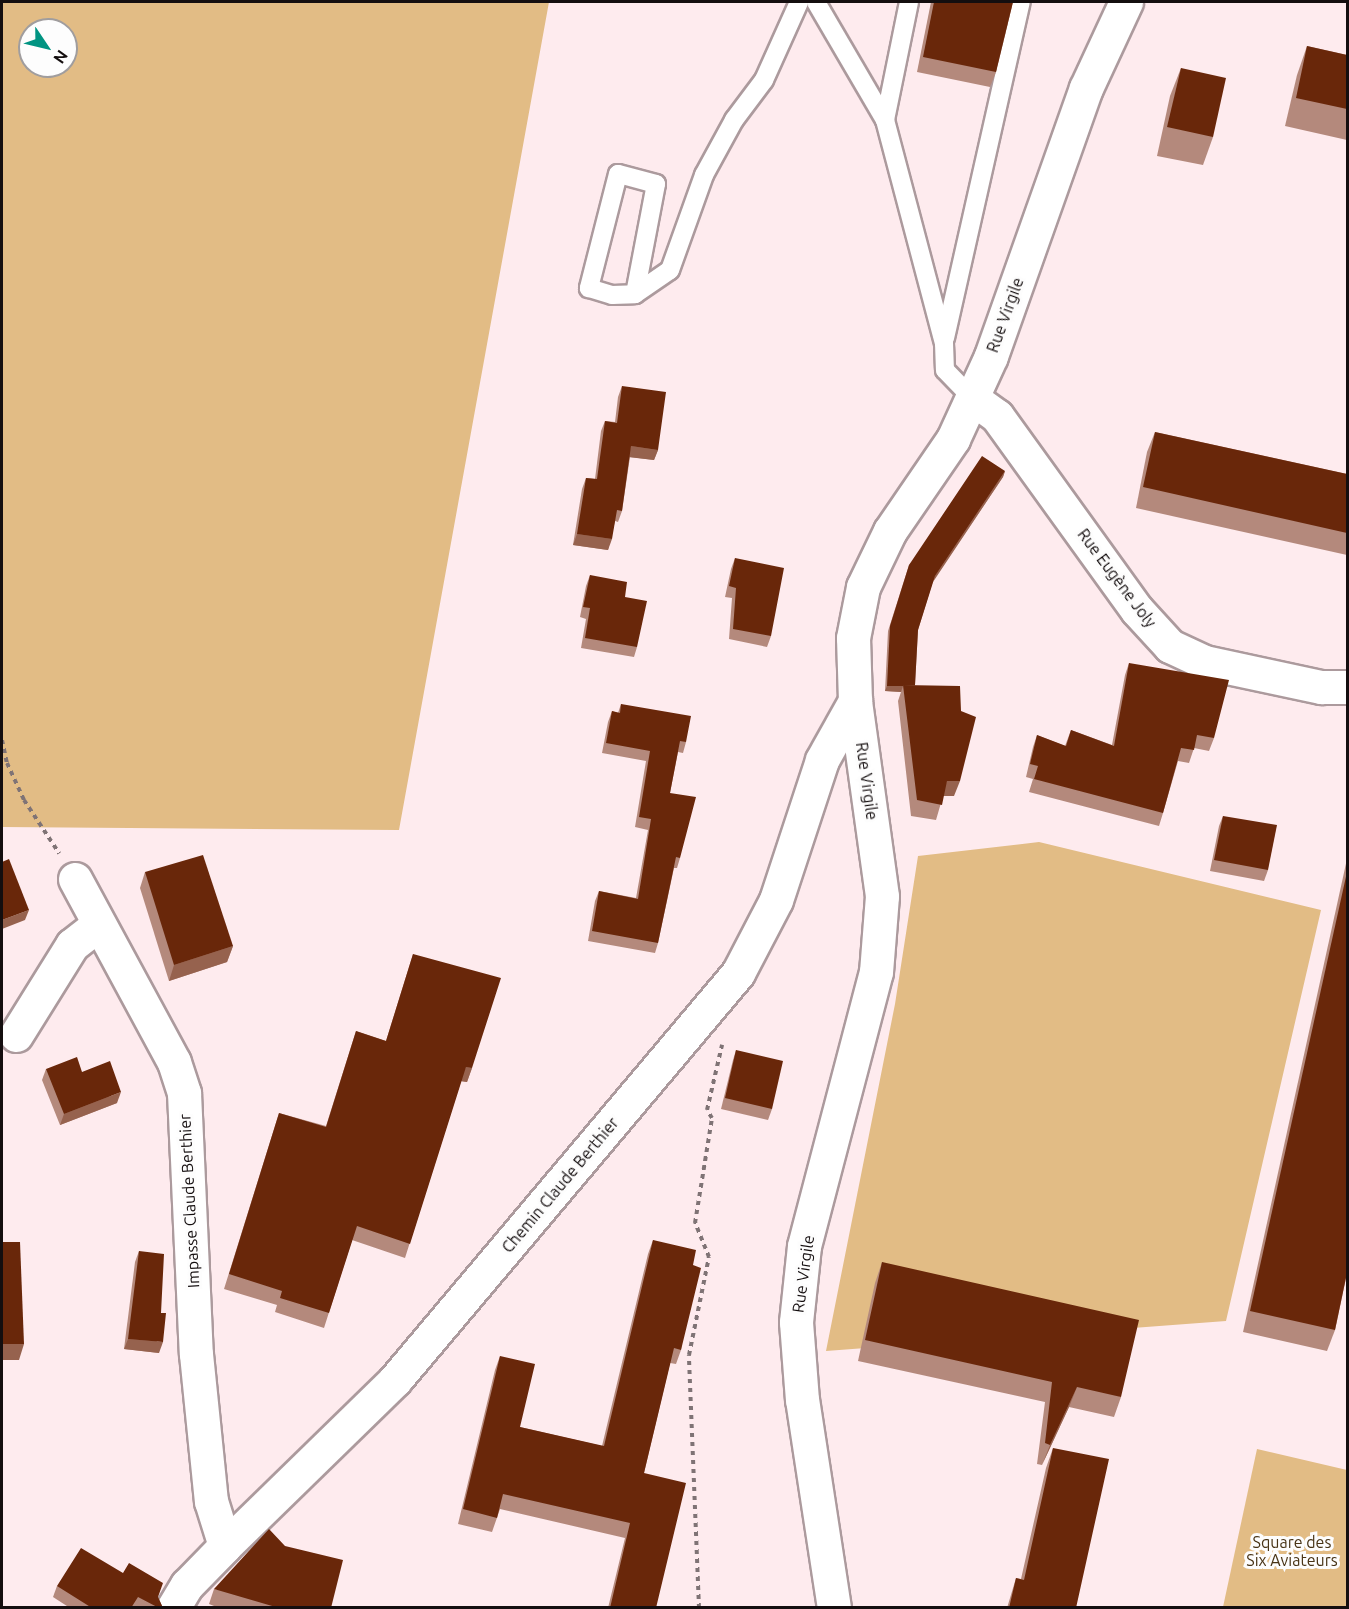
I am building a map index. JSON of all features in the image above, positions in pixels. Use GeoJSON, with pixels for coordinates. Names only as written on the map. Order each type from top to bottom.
{"type":"FeatureCollection","features":[{"type":"Feature","properties":{"kind":"street","name":"Rue Virgile"},"geometry":{"type":"LineString","coordinates":[[834,1608],[802,1400],[796,1322],[804,1246],[876,972],[882,896],[855,701],[853,638],[863,587],[890,531],[953,439],[991,356],[1086,88],[1126,2]]}},
{"type":"Feature","properties":{"kind":"street","name":"Rue Eugène Joly"},"geometry":{"type":"LineString","coordinates":[[972,398],[997,416],[1137,610],[1170,646],[1204,662],[1321,687],[1347,687]]}},
{"type":"Feature","properties":{"kind":"street","name":"Chemin Claude Berthier"},"geometry":{"type":"LineString","coordinates":[[172,1608],[187,1585],[225,1546],[395,1380],[738,973],[776,900],[822,760],[855,701]]}},
{"type":"Feature","properties":{"kind":"street","name":"Impasse Claude Berthier"},"geometry":{"type":"LineString","coordinates":[[75,879],[174,1062],[184,1093],[196,1354],[211,1501],[225,1546]]}},
{"type":"Feature","properties":{"kind":"street"},"geometry":{"type":"LineString","coordinates":[[16,1035],[72,945],[98,925]]}},
{"type":"Feature","properties":{"kind":"lane"},"geometry":{"type":"LineString","coordinates":[[635,294],[656,184],[618,174],[589,288],[612,295],[635,294],[670,270],[704,175],[734,120],[764,80],[799,2]]}},
{"type":"Feature","properties":{"kind":"lane"},"geometry":{"type":"LineString","coordinates":[[816,2],[885,120],[944,343],[945,370],[972,398]]}},
{"type":"Feature","properties":{"kind":"lane"},"geometry":{"type":"LineString","coordinates":[[885,120],[909,2]]}},
{"type":"Feature","properties":{"kind":"lane"},"geometry":{"type":"LineString","coordinates":[[944,343],[1021,2]]}},
{"type":"Feature","properties":{"kind":"path"},"geometry":{"type":"LineString","coordinates":[[2,740],[7,763],[24,800],[75,879]]}},
{"type":"Feature","properties":{"kind":"path"},"geometry":{"type":"LineString","coordinates":[[699,1608],[688,1355],[709,1257],[695,1223],[712,1118],[707,1110],[723,1042]]}},
{"type":"Feature","properties":{"kind":"green space"},"geometry":{"type":"Polygon","coordinates":[[[2,2],[549,2],[399,830],[2,827],[2,2]]]}},
{"type":"Feature","properties":{"kind":"green space"},"geometry":{"type":"Polygon","coordinates":[[[1039,842],[1321,910],[1226,1321],[826,1351],[895,1004],[918,856],[1039,842]]]}},
{"type":"Feature","properties":{"kind":"green space","name":"Square des Six Aviateurs"},"geometry":{"type":"Polygon","coordinates":[[[1257,1449],[1347,1470],[1347,1607],[1223,1607],[1257,1449]]]}},
{"type":"Feature","properties":{"kind":"building"},"geometry":{"type":"Polygon","coordinates":[[[934,2],[1013,2],[996,72],[923,57],[934,2]]]}},
{"type":"Feature","properties":{"kind":"building"},"geometry":{"type":"Polygon","coordinates":[[[1307,46],[1347,55],[1347,109],[1296,98],[1307,46]]]}},
{"type":"Feature","properties":{"kind":"building"},"geometry":{"type":"Polygon","coordinates":[[[1181,68],[1226,78],[1213,137],[1167,127],[1181,68]]]}},
{"type":"Feature","properties":{"kind":"building"},"geometry":{"type":"Polygon","coordinates":[[[622,386],[666,392],[658,450],[631,446],[622,511],[617,510],[612,539],[577,534],[586,478],[597,479],[605,421],[617,423],[622,386]]]}},
{"type":"Feature","properties":{"kind":"building"},"geometry":{"type":"Polygon","coordinates":[[[1155,432],[1347,474],[1347,533],[1143,487],[1155,432]]]}},
{"type":"Feature","properties":{"kind":"building"},"geometry":{"type":"Polygon","coordinates":[[[982,456],[1005,471],[935,576],[918,630],[915,685],[887,686],[890,626],[909,565],[982,456]]]}},
{"type":"Feature","properties":{"kind":"building"},"geometry":{"type":"Polygon","coordinates":[[[735,558],[784,568],[771,636],[733,629],[736,588],[729,586],[735,558]]]}},
{"type":"Feature","properties":{"kind":"building"},"geometry":{"type":"Polygon","coordinates":[[[590,575],[627,582],[625,597],[647,601],[637,647],[585,638],[590,608],[583,607],[590,575]]]}},
{"type":"Feature","properties":{"kind":"building"},"geometry":{"type":"Polygon","coordinates":[[[1129,663],[1229,680],[1214,738],[1197,735],[1194,750],[1181,748],[1163,813],[1034,779],[1038,766],[1030,764],[1037,735],[1066,746],[1071,730],[1114,746],[1129,663]]]}},
{"type":"Feature","properties":{"kind":"building"},"geometry":{"type":"Polygon","coordinates":[[[903,685],[960,686],[961,711],[976,717],[960,781],[947,781],[942,805],[917,800],[903,685]]]}},
{"type":"Feature","properties":{"kind":"building"},"geometry":{"type":"Polygon","coordinates":[[[621,704],[691,716],[686,742],[680,741],[670,793],[696,797],[680,858],[676,857],[658,943],[592,931],[599,891],[638,899],[651,819],[639,817],[650,751],[606,743],[612,711],[620,713],[621,704]]]}},
{"type":"Feature","properties":{"kind":"building"},"geometry":{"type":"Polygon","coordinates":[[[1223,816],[1277,825],[1268,870],[1214,860],[1223,816]]]}},
{"type":"Feature","properties":{"kind":"building"},"geometry":{"type":"Polygon","coordinates":[[[203,855],[233,946],[174,965],[145,872],[203,855]]]}},
{"type":"Feature","properties":{"kind":"building"},"geometry":{"type":"Polygon","coordinates":[[[9,859],[29,910],[2,920],[2,862],[9,859]]]}},
{"type":"Feature","properties":{"kind":"building"},"geometry":{"type":"Polygon","coordinates":[[[1347,872],[1347,1273],[1335,1330],[1250,1311],[1347,872]]]}},
{"type":"Feature","properties":{"kind":"building"},"geometry":{"type":"Polygon","coordinates":[[[413,954],[501,978],[472,1068],[466,1067],[410,1244],[357,1226],[329,1313],[280,1298],[282,1291],[229,1274],[279,1113],[326,1127],[356,1031],[386,1041],[413,954]]]}},
{"type":"Feature","properties":{"kind":"building"},"geometry":{"type":"Polygon","coordinates":[[[736,1050],[783,1061],[772,1109],[725,1098],[736,1050]]]}},
{"type":"Feature","properties":{"kind":"building"},"geometry":{"type":"Polygon","coordinates":[[[77,1057],[82,1072],[110,1061],[121,1092],[64,1114],[46,1069],[77,1057]]]}},
{"type":"Feature","properties":{"kind":"building"},"geometry":{"type":"Polygon","coordinates":[[[653,1240],[696,1250],[693,1265],[701,1268],[681,1350],[674,1348],[644,1473],[686,1483],[656,1608],[610,1608],[630,1523],[503,1494],[497,1518],[463,1509],[500,1356],[535,1364],[520,1427],[604,1446],[653,1240]]]}},
{"type":"Feature","properties":{"kind":"building"},"geometry":{"type":"Polygon","coordinates":[[[2,1242],[20,1242],[24,1344],[2,1344],[2,1242]]]}},
{"type":"Feature","properties":{"kind":"building"},"geometry":{"type":"Polygon","coordinates":[[[139,1251],[164,1254],[161,1313],[166,1313],[163,1342],[128,1339],[139,1251]]]}},
{"type":"Feature","properties":{"kind":"building"},"geometry":{"type":"Polygon","coordinates":[[[882,1262],[1139,1320],[1121,1397],[1077,1387],[1050,1445],[1045,1443],[1052,1382],[865,1340],[882,1262]]]}},
{"type":"Feature","properties":{"kind":"building"},"geometry":{"type":"Polygon","coordinates":[[[1053,1448],[1109,1459],[1076,1608],[1009,1608],[1016,1578],[1024,1580],[1053,1448]]]}},
{"type":"Feature","properties":{"kind":"building"},"geometry":{"type":"Polygon","coordinates":[[[269,1529],[285,1546],[343,1560],[331,1608],[279,1608],[214,1589],[269,1529]]]}},
{"type":"Feature","properties":{"kind":"building"},"geometry":{"type":"Polygon","coordinates":[[[81,1548],[123,1573],[129,1563],[163,1583],[158,1597],[163,1608],[138,1597],[131,1608],[92,1608],[57,1586],[81,1548]]]}}]}
